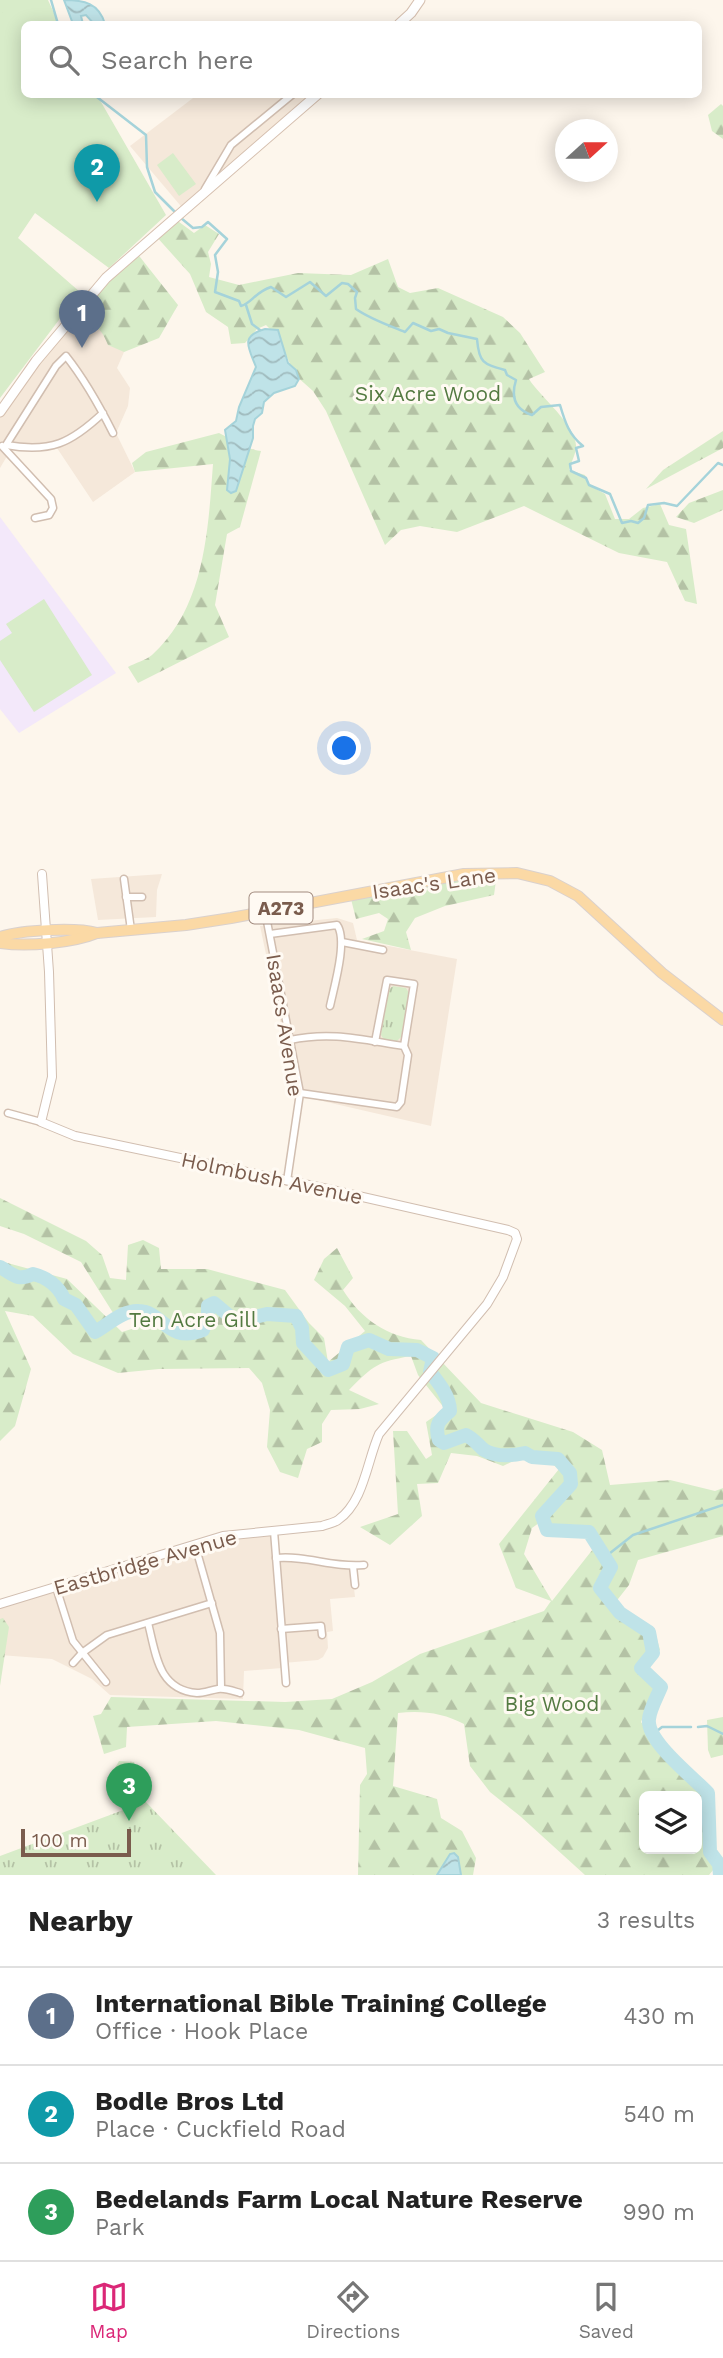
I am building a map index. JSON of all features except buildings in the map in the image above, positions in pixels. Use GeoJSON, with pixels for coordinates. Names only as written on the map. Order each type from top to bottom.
{"type":"FeatureCollection","features":[{"type":"Feature","properties":{"kind":"main road"},"geometry":{"type":"LineString","coordinates":[[402,21],[420,0]]}},
{"type":"Feature","properties":{"kind":"main road"},"geometry":{"type":"LineString","coordinates":[[0,412],[36,361],[106,278],[314,98]]}},
{"type":"Feature","properties":{"kind":"main road","name":"Isaac's Lane"},"geometry":{"type":"LineString","coordinates":[[0,937],[22,933],[45,937],[85,938],[97,933],[186,925],[464,874],[517,873],[550,881],[578,896],[662,973],[723,1020]]}},
{"type":"Feature","properties":{"kind":"main road","name":"Isaac's Lane"},"geometry":{"type":"LineString","coordinates":[[0,943],[45,937]]}},
{"type":"Feature","properties":{"kind":"street"},"geometry":{"type":"LineString","coordinates":[[200,197],[231,145],[288,98]]}},
{"type":"Feature","properties":{"kind":"street"},"geometry":{"type":"LineString","coordinates":[[3,446],[56,366],[66,356],[84,377],[113,433]]}},
{"type":"Feature","properties":{"kind":"street"},"geometry":{"type":"LineString","coordinates":[[3,446],[55,445],[74,438],[103,413]]}},
{"type":"Feature","properties":{"kind":"street"},"geometry":{"type":"LineString","coordinates":[[3,446],[51,499],[53,508],[49,516],[35,518]]}},
{"type":"Feature","properties":{"kind":"street"},"geometry":{"type":"LineString","coordinates":[[8,1113],[41,1122],[52,1077],[49,972],[41,874]]}},
{"type":"Feature","properties":{"kind":"street"},"geometry":{"type":"LineString","coordinates":[[124,879],[131,930]]}},
{"type":"Feature","properties":{"kind":"street"},"geometry":{"type":"LineString","coordinates":[[126,897],[142,897]]}},
{"type":"Feature","properties":{"kind":"street","name":"Isaacs Avenue"},"geometry":{"type":"LineString","coordinates":[[265,911],[300,1093],[287,1181]]}},
{"type":"Feature","properties":{"kind":"street"},"geometry":{"type":"LineString","coordinates":[[270,934],[337,925],[342,934],[342,942],[330,1006]]}},
{"type":"Feature","properties":{"kind":"street"},"geometry":{"type":"LineString","coordinates":[[342,942],[383,950]]}},
{"type":"Feature","properties":{"kind":"street"},"geometry":{"type":"LineString","coordinates":[[300,1093],[397,1107],[401,1102],[408,1056],[404,1046],[414,984],[387,980],[375,1042]]}},
{"type":"Feature","properties":{"kind":"street"},"geometry":{"type":"LineString","coordinates":[[290,1040],[314,1034],[333,1034],[404,1046]]}},
{"type":"Feature","properties":{"kind":"street","name":"Holmbush Avenue"},"geometry":{"type":"LineString","coordinates":[[41,1122],[75,1136],[515,1233],[516,1245],[487,1304],[422,1383]]}},
{"type":"Feature","properties":{"kind":"street","name":"Eastbridge Avenue"},"geometry":{"type":"LineString","coordinates":[[0,1604],[223,1536],[322,1526],[338,1520],[351,1506],[361,1487],[379,1434],[422,1383]]}},
{"type":"Feature","properties":{"kind":"street"},"geometry":{"type":"LineString","coordinates":[[274,1531],[286,1683]]}},
{"type":"Feature","properties":{"kind":"street"},"geometry":{"type":"LineString","coordinates":[[195,1545],[220,1633],[221,1688]]}},
{"type":"Feature","properties":{"kind":"street"},"geometry":{"type":"LineString","coordinates":[[276,1558],[293,1556],[321,1564],[364,1565]]}},
{"type":"Feature","properties":{"kind":"street"},"geometry":{"type":"LineString","coordinates":[[353,1566],[355,1585]]}},
{"type":"Feature","properties":{"kind":"street"},"geometry":{"type":"LineString","coordinates":[[56,1587],[73,1642],[106,1682]]}},
{"type":"Feature","properties":{"kind":"street"},"geometry":{"type":"LineString","coordinates":[[73,1663],[107,1634],[212,1603]]}},
{"type":"Feature","properties":{"kind":"street"},"geometry":{"type":"LineString","coordinates":[[148,1623],[157,1658],[169,1684],[198,1693],[221,1688],[240,1693]]}},
{"type":"Feature","properties":{"kind":"street"},"geometry":{"type":"LineString","coordinates":[[281,1629],[321,1626],[322,1635]]}},
{"type":"Feature","properties":{"kind":"shaded area"},"geometry":{"type":"Polygon","coordinates":[[[193,98],[315,98],[185,211],[130,146],[193,98]]]}},
{"type":"Feature","properties":{"kind":"shaded area"},"geometry":{"type":"Polygon","coordinates":[[[69,322],[93,324],[124,352],[117,368],[130,388],[128,406],[116,433],[135,472],[93,502],[55,445],[13,446],[0,468],[0,412],[69,322]]]}},
{"type":"Feature","properties":{"kind":"shaded area"},"geometry":{"type":"Polygon","coordinates":[[[0,517],[116,673],[19,733],[0,709],[0,517]]]}},
{"type":"Feature","properties":{"kind":"shaded area"},"geometry":{"type":"Polygon","coordinates":[[[162,874],[157,890],[156,917],[98,920],[91,879],[162,874]]]}},
{"type":"Feature","properties":{"kind":"shaded area"},"geometry":{"type":"Polygon","coordinates":[[[337,918],[353,923],[357,940],[457,959],[431,1126],[296,1095],[260,926],[337,918]]]}},
{"type":"Feature","properties":{"kind":"shaded area"},"geometry":{"type":"Polygon","coordinates":[[[274,1530],[277,1559],[299,1558],[321,1565],[352,1569],[355,1597],[330,1599],[333,1631],[327,1632],[328,1648],[323,1657],[318,1660],[283,1663],[282,1668],[244,1671],[243,1699],[110,1695],[92,1679],[52,1659],[0,1655],[0,1600],[224,1533],[274,1530]]]}},
{"type":"Feature","properties":{"kind":"green space"},"geometry":{"type":"Polygon","coordinates":[[[0,0],[48,0],[58,21],[21,21],[21,98],[99,98],[166,215],[109,268],[35,213],[18,238],[80,292],[0,398],[0,0]]]}},
{"type":"Feature","properties":{"kind":"green space"},"geometry":{"type":"Polygon","coordinates":[[[0,10],[21,29],[21,45],[15,39],[0,31],[0,10]]]}},
{"type":"Feature","properties":{"kind":"green space"},"geometry":{"type":"Polygon","coordinates":[[[721,104],[723,139],[712,131],[708,115],[721,104]]]}},
{"type":"Feature","properties":{"kind":"green space"},"geometry":{"type":"Polygon","coordinates":[[[173,153],[196,184],[179,196],[157,165],[173,153]]]}},
{"type":"Feature","properties":{"kind":"green space","name":"Six Acre Wood"},"geometry":{"type":"Polygon","coordinates":[[[175,219],[194,233],[205,225],[219,234],[208,252],[211,264],[209,277],[239,285],[298,273],[351,275],[388,259],[398,287],[410,293],[438,288],[503,317],[520,333],[545,372],[529,379],[558,412],[575,440],[576,449],[569,470],[585,475],[589,485],[605,494],[615,519],[629,519],[643,508],[660,504],[669,525],[686,529],[697,604],[685,601],[667,562],[619,553],[524,506],[457,532],[420,526],[401,530],[385,545],[326,411],[313,391],[295,375],[278,337],[266,325],[257,329],[245,343],[231,344],[228,327],[206,312],[190,274],[155,235],[175,219]]]}},
{"type":"Feature","properties":{"kind":"green space"},"geometry":{"type":"Polygon","coordinates":[[[136,252],[178,305],[159,338],[124,352],[108,345],[98,328],[69,322],[136,252]]]}},
{"type":"Feature","properties":{"kind":"green space"},"geometry":{"type":"Polygon","coordinates":[[[723,431],[723,448],[646,489],[663,470],[723,431]]]}},
{"type":"Feature","properties":{"kind":"green space"},"geometry":{"type":"Polygon","coordinates":[[[219,433],[244,446],[261,451],[240,527],[227,534],[215,605],[229,637],[138,683],[128,667],[152,655],[170,636],[193,591],[205,541],[213,464],[135,472],[132,463],[146,452],[219,433]]]}},
{"type":"Feature","properties":{"kind":"green space"},"geometry":{"type":"Polygon","coordinates":[[[723,490],[723,510],[694,523],[676,517],[689,503],[723,490]]]}},
{"type":"Feature","properties":{"kind":"green space"},"geometry":{"type":"Polygon","coordinates":[[[44,599],[92,675],[34,712],[0,660],[0,641],[12,633],[6,624],[44,599]]]}},
{"type":"Feature","properties":{"kind":"green space"},"geometry":{"type":"Polygon","coordinates":[[[497,873],[494,895],[445,906],[415,918],[406,932],[411,950],[362,939],[384,931],[388,919],[379,913],[356,919],[350,895],[497,873]]]}},
{"type":"Feature","properties":{"kind":"green space"},"geometry":{"type":"Polygon","coordinates":[[[393,986],[406,988],[409,993],[401,1037],[396,1042],[384,1040],[381,1035],[388,990],[393,986]]]}},
{"type":"Feature","properties":{"kind":"green space"},"geometry":{"type":"Polygon","coordinates":[[[0,1198],[86,1241],[102,1255],[110,1278],[126,1280],[128,1245],[143,1240],[159,1248],[161,1269],[207,1269],[285,1290],[309,1323],[324,1338],[328,1362],[365,1331],[345,1306],[314,1280],[324,1259],[337,1248],[353,1278],[343,1290],[367,1318],[386,1331],[421,1340],[481,1403],[573,1432],[602,1450],[610,1485],[670,1480],[715,1491],[723,1488],[723,1536],[638,1560],[629,1585],[611,1608],[654,1628],[660,1650],[638,1674],[656,1685],[641,1722],[674,1765],[701,1791],[639,1791],[639,1854],[702,1854],[702,1792],[708,1798],[708,1850],[723,1858],[709,1875],[585,1875],[490,1792],[470,1766],[464,1724],[440,1715],[424,1712],[398,1713],[393,1786],[437,1799],[441,1818],[462,1831],[476,1858],[473,1875],[358,1875],[360,1785],[367,1774],[365,1748],[299,1730],[216,1721],[127,1727],[126,1747],[104,1754],[93,1716],[101,1714],[111,1697],[285,1702],[332,1699],[372,1682],[420,1654],[544,1611],[551,1601],[516,1588],[499,1544],[559,1469],[545,1461],[532,1458],[503,1466],[477,1456],[451,1453],[438,1483],[417,1484],[422,1516],[390,1545],[360,1527],[398,1514],[393,1431],[407,1431],[426,1459],[432,1455],[426,1422],[445,1409],[418,1375],[411,1356],[377,1366],[349,1390],[379,1404],[360,1409],[331,1410],[322,1424],[322,1442],[307,1449],[298,1478],[280,1472],[267,1447],[270,1410],[262,1383],[249,1368],[159,1369],[118,1373],[73,1354],[33,1316],[5,1311],[31,1369],[15,1426],[0,1441],[0,1261],[67,1279],[122,1332],[144,1325],[135,1313],[115,1316],[81,1262],[24,1234],[0,1226],[0,1198]],[[543,1520],[532,1528],[524,1554],[552,1601],[593,1549],[583,1526],[558,1527],[543,1520]]]}},
{"type":"Feature","properties":{"kind":"green space"},"geometry":{"type":"Polygon","coordinates":[[[3,1618],[9,1627],[0,1686],[0,1619],[3,1618]]]}},
{"type":"Feature","properties":{"kind":"green space"},"geometry":{"type":"Polygon","coordinates":[[[723,1717],[723,1755],[711,1758],[708,1750],[707,1720],[723,1717]]]}},
{"type":"Feature","properties":{"kind":"green space"},"geometry":{"type":"Polygon","coordinates":[[[119,1761],[134,1762],[144,1800],[216,1875],[0,1875],[0,1856],[126,1809],[115,1768],[119,1761]]]}},
{"type":"Feature","properties":{"kind":"water"},"geometry":{"type":"Polygon","coordinates":[[[64,0],[90,4],[99,11],[104,21],[91,21],[86,15],[81,16],[82,21],[72,21],[64,0]]]}},
{"type":"Feature","properties":{"kind":"water"},"geometry":{"type":"Polygon","coordinates":[[[265,329],[278,330],[288,363],[296,370],[299,379],[295,386],[274,393],[264,402],[262,413],[255,419],[253,438],[236,491],[231,493],[227,490],[230,459],[225,430],[236,421],[256,367],[248,344],[249,339],[265,329]]]}},
{"type":"Feature","properties":{"kind":"water"},"geometry":{"type":"Polygon","coordinates":[[[454,1853],[458,1857],[461,1875],[437,1875],[450,1854],[454,1853]]]}},
{"type":"Feature","properties":{"kind":"waterway"},"geometry":{"type":"LineString","coordinates":[[51,0],[57,21]]}},
{"type":"Feature","properties":{"kind":"waterway"},"geometry":{"type":"LineString","coordinates":[[98,98],[146,135],[147,167],[155,192],[176,213]]}},
{"type":"Feature","properties":{"kind":"waterway"},"geometry":{"type":"LineString","coordinates":[[181,218],[193,228],[202,227],[208,222],[227,239],[215,255],[218,272],[215,292],[239,301],[241,306],[271,287],[286,297],[310,282],[326,296],[342,283],[348,284],[357,292],[356,309],[405,332],[413,323],[431,331],[439,329],[477,339],[481,358],[492,366],[505,370],[507,375],[516,380],[514,397],[521,409],[532,415],[541,407],[560,405],[568,428],[583,446],[576,448],[579,461],[570,464],[571,471],[586,478],[589,485],[610,494],[622,523],[638,523],[644,518],[648,505],[664,503],[677,506],[718,463],[723,465]]}},
{"type":"Feature","properties":{"kind":"waterway"},"geometry":{"type":"LineString","coordinates":[[246,305],[252,324],[260,330]]}},
{"type":"Feature","properties":{"kind":"waterway"},"geometry":{"type":"LineString","coordinates":[[0,1267],[19,1277],[33,1274],[43,1277],[59,1290],[64,1299],[76,1305],[95,1332],[122,1315],[139,1311],[154,1316],[181,1333],[191,1333],[203,1330],[208,1306],[214,1303],[239,1321],[267,1314],[296,1316],[302,1328],[303,1343],[328,1370],[343,1364],[348,1347],[369,1340],[389,1349],[417,1350],[433,1358],[430,1372],[450,1406],[450,1411],[437,1427],[439,1440],[444,1443],[466,1435],[484,1450],[494,1454],[525,1453],[532,1457],[558,1459],[570,1473],[571,1484],[542,1516],[547,1530],[589,1532],[611,1567],[600,1588],[620,1613],[649,1632],[653,1653],[641,1668],[661,1687],[652,1707],[650,1728],[662,1748],[708,1793],[710,1852],[719,1864],[720,1875]]}},
{"type":"Feature","properties":{"kind":"waterway"},"geometry":{"type":"LineString","coordinates":[[605,1557],[633,1535],[723,1505]]}},
{"type":"Feature","properties":{"kind":"waterway"},"geometry":{"type":"LineString","coordinates":[[698,1727],[707,1726],[723,1734]]}},
{"type":"Feature","properties":{"kind":"waterway"},"geometry":{"type":"LineString","coordinates":[[652,1735],[662,1727],[691,1727]]}},
{"type":"Feature","properties":{"kind":"place","name":"Bodle Bros Ltd"},"geometry":{"type":"Point","coordinates":[97,202]}},
{"type":"Feature","properties":{"kind":"place","name":"International Bible Training College"},"geometry":{"type":"Point","coordinates":[82,348]}},
{"type":"Feature","properties":{"kind":"place","name":"Bedelands Farm Local Nature Reserve"},"geometry":{"type":"Point","coordinates":[129,1821]}},
{"type":"Feature","properties":{"kind":"park label","name":"Ten Acre Gill"},"geometry":{"type":"Point","coordinates":[193,1319]}},
{"type":"Feature","properties":{"kind":"park label","name":"Big Wood"},"geometry":{"type":"Point","coordinates":[552,1703]}}]}
